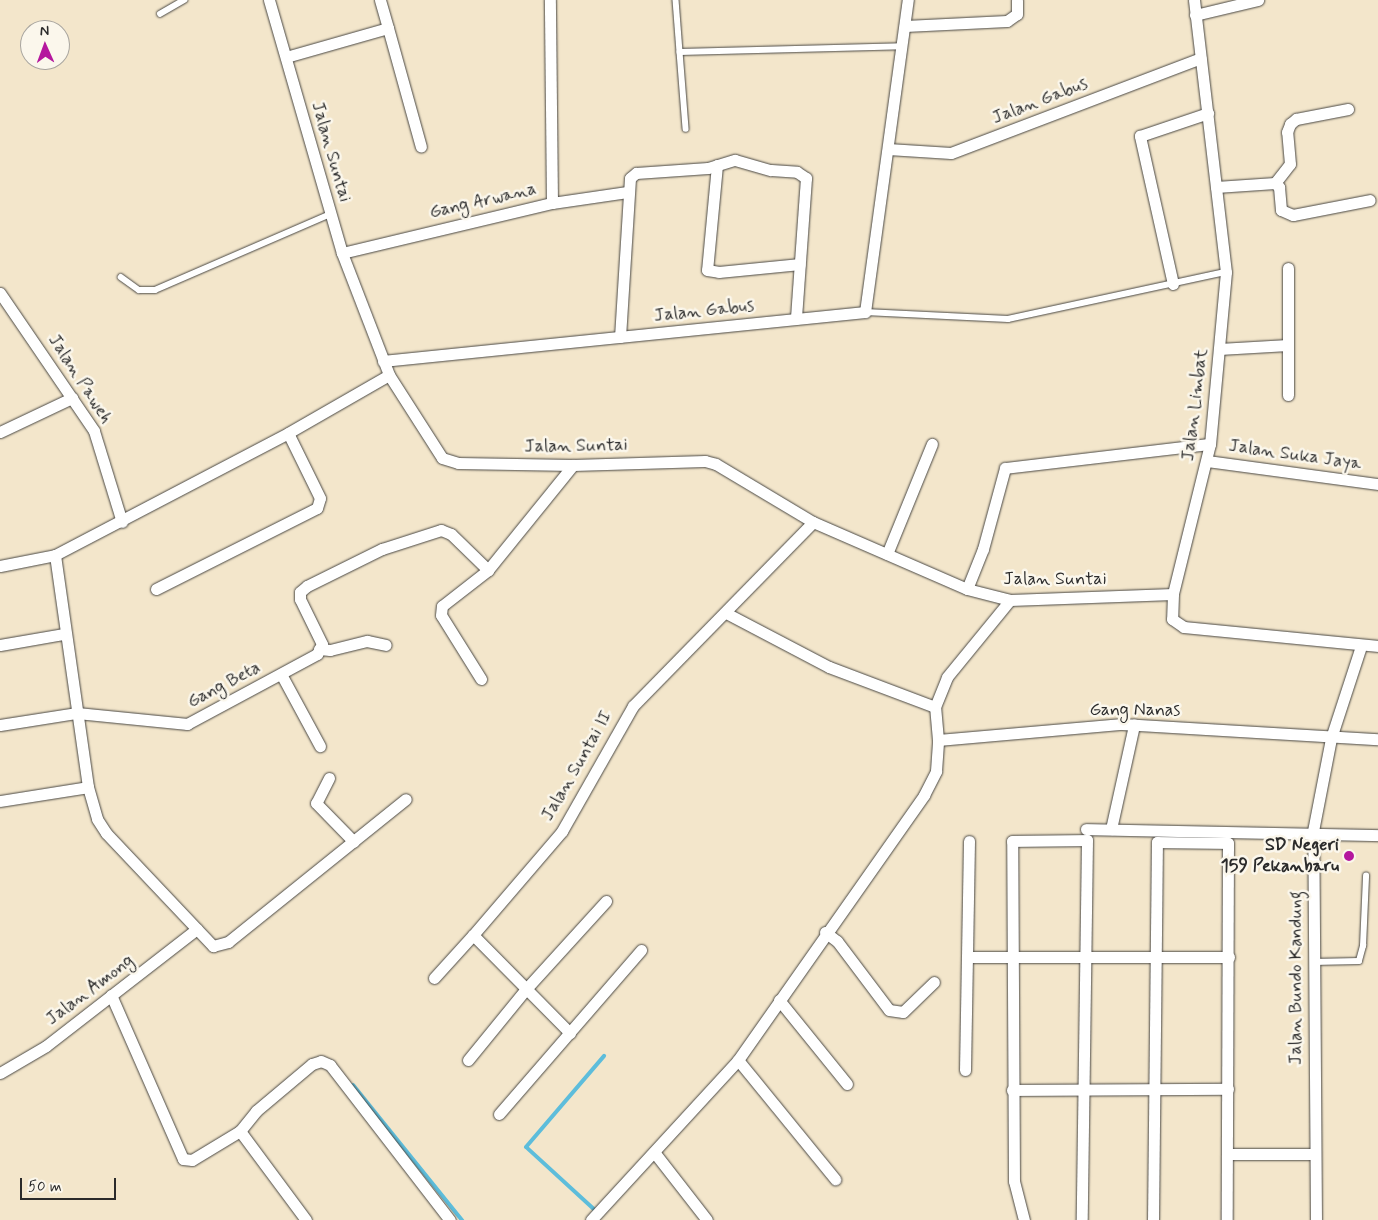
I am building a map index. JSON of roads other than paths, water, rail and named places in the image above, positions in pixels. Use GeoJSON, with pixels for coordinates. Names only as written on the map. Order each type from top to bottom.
{"type":"FeatureCollection","features":[{"type":"Feature","properties":{"kind":"street","name":"Jalan Suntai"},"geometry":{"type":"LineString","coordinates":[[269,0],[342,253],[388,375],[442,458],[458,463],[573,465],[705,461],[716,464],[813,522],[967,589],[1010,600],[1173,594]]}},
{"type":"Feature","properties":{"kind":"street"},"geometry":{"type":"LineString","coordinates":[[380,0],[421,147]]}},
{"type":"Feature","properties":{"kind":"street","name":"Gang Arwana"},"geometry":{"type":"LineString","coordinates":[[342,253],[552,203],[550,0]]}},
{"type":"Feature","properties":{"kind":"street"},"geometry":{"type":"LineString","coordinates":[[865,312],[908,0]]}},
{"type":"Feature","properties":{"kind":"street"},"geometry":{"type":"LineString","coordinates":[[905,26],[1007,22],[1017,14],[1017,0]]}},
{"type":"Feature","properties":{"kind":"street","name":"Jalan Limbat"},"geometry":{"type":"LineString","coordinates":[[1194,0],[1226,272],[1210,444],[1173,594],[1172,620],[1184,627],[1361,646]]}},
{"type":"Feature","properties":{"kind":"street"},"geometry":{"type":"LineString","coordinates":[[1195,15],[1258,0]]}},
{"type":"Feature","properties":{"kind":"street"},"geometry":{"type":"LineString","coordinates":[[286,57],[388,28]]}},
{"type":"Feature","properties":{"kind":"street","name":"Jalan Gabus"},"geometry":{"type":"LineString","coordinates":[[888,149],[952,153],[1201,58]]}},
{"type":"Feature","properties":{"kind":"street"},"geometry":{"type":"LineString","coordinates":[[1216,187],[1275,183],[1290,164],[1287,132],[1290,124],[1296,118],[1348,109]]}},
{"type":"Feature","properties":{"kind":"street"},"geometry":{"type":"LineString","coordinates":[[1173,284],[1140,136],[1208,113]]}},
{"type":"Feature","properties":{"kind":"street"},"geometry":{"type":"LineString","coordinates":[[620,337],[627,192],[630,178],[636,173],[744,161],[770,170],[797,172],[806,178],[796,319]]}},
{"type":"Feature","properties":{"kind":"street"},"geometry":{"type":"LineString","coordinates":[[716,165],[707,270],[719,272],[800,264]]}},
{"type":"Feature","properties":{"kind":"street"},"geometry":{"type":"LineString","coordinates":[[1275,183],[1279,187],[1284,214],[1293,215],[1370,200]]}},
{"type":"Feature","properties":{"kind":"street"},"geometry":{"type":"LineString","coordinates":[[552,203],[627,192]]}},
{"type":"Feature","properties":{"kind":"street"},"geometry":{"type":"LineString","coordinates":[[1288,268],[1288,396]]}},
{"type":"Feature","properties":{"kind":"street","name":"Jalan Paweh"},"geometry":{"type":"LineString","coordinates":[[0,293],[94,431],[122,522]]}},
{"type":"Feature","properties":{"kind":"street","name":"Jalan Gabus"},"geometry":{"type":"LineString","coordinates":[[383,361],[865,312]]}},
{"type":"Feature","properties":{"kind":"street"},"geometry":{"type":"LineString","coordinates":[[1219,349],[1288,345]]}},
{"type":"Feature","properties":{"kind":"street"},"geometry":{"type":"LineString","coordinates":[[0,566],[55,555],[122,522],[288,433],[388,375]]}},
{"type":"Feature","properties":{"kind":"street"},"geometry":{"type":"LineString","coordinates":[[0,432],[72,398]]}},
{"type":"Feature","properties":{"kind":"street"},"geometry":{"type":"LineString","coordinates":[[156,589],[317,508],[320,498],[288,433]]}},
{"type":"Feature","properties":{"kind":"street"},"geometry":{"type":"LineString","coordinates":[[887,554],[932,444]]}},
{"type":"Feature","properties":{"kind":"street"},"geometry":{"type":"LineString","coordinates":[[967,589],[983,549],[1005,468],[1210,444]]}},
{"type":"Feature","properties":{"kind":"street","name":"Jalan Suka Jaya"},"geometry":{"type":"LineString","coordinates":[[1207,461],[1378,484]]}},
{"type":"Feature","properties":{"kind":"street"},"geometry":{"type":"LineString","coordinates":[[481,679],[441,611],[474,579],[488,570],[573,465]]}},
{"type":"Feature","properties":{"kind":"street","name":"Jalan Suntai II"},"geometry":{"type":"LineString","coordinates":[[434,978],[562,831],[633,706],[813,522]]}},
{"type":"Feature","properties":{"kind":"street"},"geometry":{"type":"LineString","coordinates":[[386,645],[367,641],[330,650],[319,650],[322,644],[300,599],[300,592],[382,549],[441,530],[451,534],[488,570]]}},
{"type":"Feature","properties":{"kind":"street"},"geometry":{"type":"LineString","coordinates":[[55,555],[76,713],[88,787],[97,819],[106,833],[213,946],[228,942],[406,800]]}},
{"type":"Feature","properties":{"kind":"street"},"geometry":{"type":"LineString","coordinates":[[591,1220],[738,1060],[825,932],[932,783],[936,771],[938,740],[935,707],[947,676],[1010,600]]}},
{"type":"Feature","properties":{"kind":"street"},"geometry":{"type":"LineString","coordinates":[[726,613],[829,667],[935,707]]}},
{"type":"Feature","properties":{"kind":"street"},"geometry":{"type":"LineString","coordinates":[[0,645],[64,634]]}},
{"type":"Feature","properties":{"kind":"street"},"geometry":{"type":"LineString","coordinates":[[1361,646],[1378,646]]}},
{"type":"Feature","properties":{"kind":"street","name":"Jalan Bundo Kandung"},"geometry":{"type":"LineString","coordinates":[[1316,1220],[1313,831],[1331,738],[1361,646]]}},
{"type":"Feature","properties":{"kind":"street","name":"Gang Beta"},"geometry":{"type":"LineString","coordinates":[[0,725],[76,713],[187,724],[317,654],[319,650]]}},
{"type":"Feature","properties":{"kind":"street"},"geometry":{"type":"LineString","coordinates":[[281,674],[320,746]]}},
{"type":"Feature","properties":{"kind":"street"},"geometry":{"type":"LineString","coordinates":[[1111,829],[1134,725]]}},
{"type":"Feature","properties":{"kind":"street","name":"Gang Nanas"},"geometry":{"type":"LineString","coordinates":[[938,740],[1134,725],[1331,738],[1378,739]]}},
{"type":"Feature","properties":{"kind":"street"},"geometry":{"type":"LineString","coordinates":[[329,778],[316,803],[354,842]]}},
{"type":"Feature","properties":{"kind":"street"},"geometry":{"type":"LineString","coordinates":[[0,801],[88,787]]}},
{"type":"Feature","properties":{"kind":"street"},"geometry":{"type":"LineString","coordinates":[[1086,828],[1313,831],[1378,835]]}},
{"type":"Feature","properties":{"kind":"street"},"geometry":{"type":"LineString","coordinates":[[1024,1220],[1014,1181],[1011,956],[1012,840],[1087,840],[1082,1220]]}},
{"type":"Feature","properties":{"kind":"street"},"geometry":{"type":"LineString","coordinates":[[965,1070],[969,841]]}},
{"type":"Feature","properties":{"kind":"street"},"geometry":{"type":"LineString","coordinates":[[1153,1220],[1156,1088],[1157,842],[1228,843],[1227,1220]]}},
{"type":"Feature","properties":{"kind":"street"},"geometry":{"type":"LineString","coordinates":[[468,1060],[526,989],[606,901]]}},
{"type":"Feature","properties":{"kind":"street","name":"Jalan Among"},"geometry":{"type":"LineString","coordinates":[[0,1073],[46,1046],[197,929]]}},
{"type":"Feature","properties":{"kind":"street"},"geometry":{"type":"LineString","coordinates":[[825,932],[837,942],[889,1010],[902,1012],[934,982]]}},
{"type":"Feature","properties":{"kind":"street"},"geometry":{"type":"LineString","coordinates":[[473,935],[570,1033]]}},
{"type":"Feature","properties":{"kind":"street"},"geometry":{"type":"LineString","coordinates":[[499,1114],[641,950]]}},
{"type":"Feature","properties":{"kind":"street"},"geometry":{"type":"LineString","coordinates":[[967,957],[1229,957]]}},
{"type":"Feature","properties":{"kind":"street"},"geometry":{"type":"LineString","coordinates":[[111,995],[183,1159],[192,1160],[240,1131],[256,1111],[312,1064],[325,1062],[450,1220]]}},
{"type":"Feature","properties":{"kind":"street"},"geometry":{"type":"LineString","coordinates":[[779,1000],[847,1084]]}},
{"type":"Feature","properties":{"kind":"street"},"geometry":{"type":"LineString","coordinates":[[738,1060],[834,1179]]}},
{"type":"Feature","properties":{"kind":"street"},"geometry":{"type":"LineString","coordinates":[[1012,1090],[1228,1089]]}},
{"type":"Feature","properties":{"kind":"street"},"geometry":{"type":"LineString","coordinates":[[240,1131],[306,1220]]}},
{"type":"Feature","properties":{"kind":"street"},"geometry":{"type":"LineString","coordinates":[[654,1152],[707,1220]]}},
{"type":"Feature","properties":{"kind":"street"},"geometry":{"type":"LineString","coordinates":[[1228,1154],[1315,1154]]}},
{"type":"Feature","properties":{"kind":"lane"},"geometry":{"type":"LineString","coordinates":[[160,14],[184,0]]}},
{"type":"Feature","properties":{"kind":"lane"},"geometry":{"type":"LineString","coordinates":[[676,0],[686,129]]}},
{"type":"Feature","properties":{"kind":"lane"},"geometry":{"type":"LineString","coordinates":[[680,52],[902,46]]}},
{"type":"Feature","properties":{"kind":"lane"},"geometry":{"type":"LineString","coordinates":[[121,277],[139,290],[155,290],[331,214]]}},
{"type":"Feature","properties":{"kind":"lane"},"geometry":{"type":"LineString","coordinates":[[865,312],[1008,319],[1226,272]]}},
{"type":"Feature","properties":{"kind":"lane"},"geometry":{"type":"LineString","coordinates":[[1313,962],[1359,961],[1363,946],[1366,876]]}},
{"type":"Feature","properties":{"kind":"waterway"},"geometry":{"type":"LineString","coordinates":[[597,1212],[526,1147],[604,1056]]}},
{"type":"Feature","properties":{"kind":"waterway"},"geometry":{"type":"LineString","coordinates":[[353,1085],[462,1220]]}},
{"type":"Feature","properties":{"kind":"place","name":"SD Negeri 159 Pekanbaru"},"geometry":{"type":"Point","coordinates":[1349,856]}}]}
